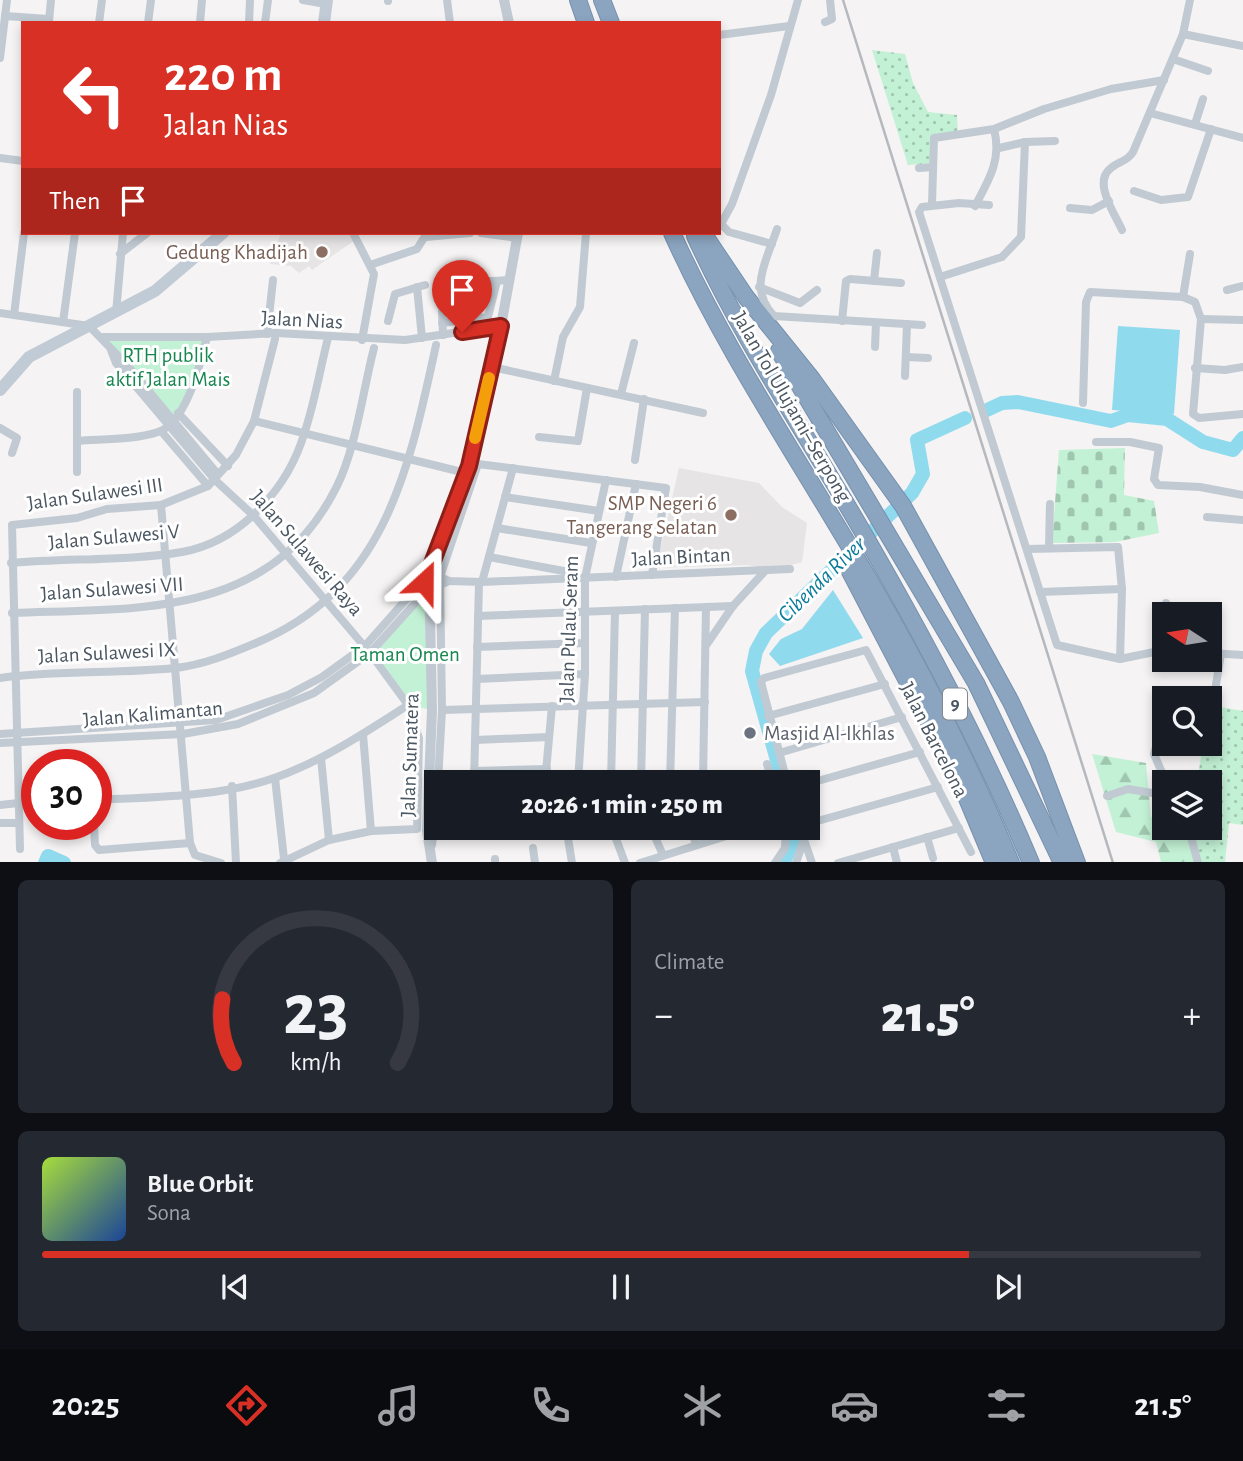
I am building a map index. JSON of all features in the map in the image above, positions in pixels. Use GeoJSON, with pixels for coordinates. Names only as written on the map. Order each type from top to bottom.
{"type":"FeatureCollection","features":[{"type":"Feature","properties":{"kind":"highway"},"geometry":{"type":"LineString","coordinates":[[578,0],[585,21]]}},
{"type":"Feature","properties":{"kind":"highway"},"geometry":{"type":"LineString","coordinates":[[600,0],[604,21]]}},
{"type":"Feature","properties":{"kind":"highway"},"geometry":{"type":"LineString","coordinates":[[600,0],[610,21]]}},
{"type":"Feature","properties":{"kind":"highway","name":"Jalan Tol Ulujami–Serpong"},"geometry":{"type":"LineString","coordinates":[[673,235],[831,525],[858,564],[956,743],[1011,862]]}},
{"type":"Feature","properties":{"kind":"highway","name":"Jalan Tol Ulujami–Serpong"},"geometry":{"type":"LineString","coordinates":[[694,235],[719,289],[770,381],[873,548],[971,735],[1031,862]]}},
{"type":"Feature","properties":{"kind":"highway"},"geometry":{"type":"LineString","coordinates":[[706,235],[753,292],[903,506],[1011,702],[1037,757],[1077,862]]}},
{"type":"Feature","properties":{"kind":"highway"},"geometry":{"type":"LineString","coordinates":[[753,292],[853,474],[976,683],[1062,862]]}},
{"type":"Feature","properties":{"kind":"highway"},"geometry":{"type":"LineString","coordinates":[[831,525],[858,586],[960,782],[994,862]]}},
{"type":"Feature","properties":{"kind":"main road"},"geometry":{"type":"LineString","coordinates":[[324,21],[327,2]]}},
{"type":"Feature","properties":{"kind":"main road"},"geometry":{"type":"LineString","coordinates":[[0,390],[29,357],[116,314],[155,291],[221,235]]}},
{"type":"Feature","properties":{"kind":"street"},"geometry":{"type":"LineString","coordinates":[[0,58],[7,0]]}},
{"type":"Feature","properties":{"kind":"street"},"geometry":{"type":"LineString","coordinates":[[5,16],[49,21],[51,0]]}},
{"type":"Feature","properties":{"kind":"street"},"geometry":{"type":"LineString","coordinates":[[99,21],[102,0]]}},
{"type":"Feature","properties":{"kind":"street"},"geometry":{"type":"LineString","coordinates":[[148,21],[151,0]]}},
{"type":"Feature","properties":{"kind":"street"},"geometry":{"type":"LineString","coordinates":[[200,21],[202,0]]}},
{"type":"Feature","properties":{"kind":"street"},"geometry":{"type":"LineString","coordinates":[[249,21],[250,0]]}},
{"type":"Feature","properties":{"kind":"street"},"geometry":{"type":"LineString","coordinates":[[265,21],[268,0]]}},
{"type":"Feature","properties":{"kind":"street"},"geometry":{"type":"LineString","coordinates":[[303,0],[327,2]]}},
{"type":"Feature","properties":{"kind":"street"},"geometry":{"type":"LineString","coordinates":[[447,0],[450,21]]}},
{"type":"Feature","properties":{"kind":"street"},"geometry":{"type":"LineString","coordinates":[[504,0],[509,21]]}},
{"type":"Feature","properties":{"kind":"street"},"geometry":{"type":"LineString","coordinates":[[772,244],[729,232],[721,224],[732,204],[771,95],[798,0]]}},
{"type":"Feature","properties":{"kind":"street"},"geometry":{"type":"LineString","coordinates":[[825,22],[832,19],[830,0]]}},
{"type":"Feature","properties":{"kind":"street"},"geometry":{"type":"LineString","coordinates":[[1122,230],[1103,187],[1105,175],[1111,168],[1130,158],[1183,34],[1190,0]]}},
{"type":"Feature","properties":{"kind":"street"},"geometry":{"type":"LineString","coordinates":[[721,35],[789,26]]}},
{"type":"Feature","properties":{"kind":"street"},"geometry":{"type":"LineString","coordinates":[[1183,34],[1243,46]]}},
{"type":"Feature","properties":{"kind":"street"},"geometry":{"type":"LineString","coordinates":[[1173,59],[1208,71]]}},
{"type":"Feature","properties":{"kind":"street"},"geometry":{"type":"LineString","coordinates":[[932,204],[934,138],[994,129],[1044,109],[1111,89],[1164,80]]}},
{"type":"Feature","properties":{"kind":"street"},"geometry":{"type":"LineString","coordinates":[[1195,124],[1203,99]]}},
{"type":"Feature","properties":{"kind":"street"},"geometry":{"type":"LineString","coordinates":[[1150,113],[1243,138]]}},
{"type":"Feature","properties":{"kind":"street"},"geometry":{"type":"LineString","coordinates":[[975,206],[994,167],[999,148],[994,129]]}},
{"type":"Feature","properties":{"kind":"street"},"geometry":{"type":"LineString","coordinates":[[1134,191],[1161,200],[1188,197],[1211,129]]}},
{"type":"Feature","properties":{"kind":"street"},"geometry":{"type":"LineString","coordinates":[[999,148],[1025,142],[1055,141]]}},
{"type":"Feature","properties":{"kind":"street"},"geometry":{"type":"LineString","coordinates":[[940,277],[1002,257],[1021,237],[1025,142]]}},
{"type":"Feature","properties":{"kind":"street"},"geometry":{"type":"LineString","coordinates":[[0,158],[21,161]]}},
{"type":"Feature","properties":{"kind":"street"},"geometry":{"type":"LineString","coordinates":[[919,168],[933,167]]}},
{"type":"Feature","properties":{"kind":"street"},"geometry":{"type":"LineString","coordinates":[[1070,208],[1092,210],[1109,201]]}},
{"type":"Feature","properties":{"kind":"street"},"geometry":{"type":"LineString","coordinates":[[989,205],[932,204],[922,207],[919,212],[1058,645],[1121,659],[1152,652]]}},
{"type":"Feature","properties":{"kind":"street"},"geometry":{"type":"LineString","coordinates":[[753,292],[777,229]]}},
{"type":"Feature","properties":{"kind":"street"},"geometry":{"type":"LineString","coordinates":[[14,315],[24,235]]}},
{"type":"Feature","properties":{"kind":"street"},"geometry":{"type":"LineString","coordinates":[[64,322],[75,235]]}},
{"type":"Feature","properties":{"kind":"street"},"geometry":{"type":"LineString","coordinates":[[116,314],[122,235]]}},
{"type":"Feature","properties":{"kind":"street"},"geometry":{"type":"LineString","coordinates":[[120,254],[144,235]]}},
{"type":"Feature","properties":{"kind":"street"},"geometry":{"type":"LineString","coordinates":[[354,235],[370,265],[373,284],[362,340]]}},
{"type":"Feature","properties":{"kind":"street"},"geometry":{"type":"LineString","coordinates":[[370,265],[417,248],[427,235]]}},
{"type":"Feature","properties":{"kind":"street","name":"Jalan Sumatera"},"geometry":{"type":"LineString","coordinates":[[439,770],[442,710],[435,583],[431,566],[471,466],[518,235]]}},
{"type":"Feature","properties":{"kind":"street"},"geometry":{"type":"LineString","coordinates":[[554,381],[563,337],[580,307],[586,235]]}},
{"type":"Feature","properties":{"kind":"street"},"geometry":{"type":"LineString","coordinates":[[874,281],[877,253]]}},
{"type":"Feature","properties":{"kind":"street"},"geometry":{"type":"LineString","coordinates":[[1183,297],[1190,254]]}},
{"type":"Feature","properties":{"kind":"street"},"geometry":{"type":"LineString","coordinates":[[842,321],[846,281],[850,279],[901,283]]}},
{"type":"Feature","properties":{"kind":"street"},"geometry":{"type":"LineString","coordinates":[[216,481],[228,466],[254,421],[271,336],[273,280]]}},
{"type":"Feature","properties":{"kind":"street"},"geometry":{"type":"LineString","coordinates":[[443,335],[441,284],[510,280]]}},
{"type":"Feature","properties":{"kind":"street"},"geometry":{"type":"LineString","coordinates":[[442,323],[488,317],[497,281]]}},
{"type":"Feature","properties":{"kind":"street"},"geometry":{"type":"LineString","coordinates":[[388,321],[393,296],[421,286],[422,338]]}},
{"type":"Feature","properties":{"kind":"street"},"geometry":{"type":"LineString","coordinates":[[1227,290],[1243,286]]}},
{"type":"Feature","properties":{"kind":"street"},"geometry":{"type":"LineString","coordinates":[[753,292],[800,303],[817,290]]}},
{"type":"Feature","properties":{"kind":"street"},"geometry":{"type":"LineString","coordinates":[[753,292],[775,316],[922,325]]}},
{"type":"Feature","properties":{"kind":"street"},"geometry":{"type":"LineString","coordinates":[[1083,403],[1086,302],[1090,292],[1183,297],[1195,302],[1201,320],[1192,411],[1199,418],[1243,414]]}},
{"type":"Feature","properties":{"kind":"street"},"geometry":{"type":"LineString","coordinates":[[0,313],[89,326],[101,337],[216,481]]}},
{"type":"Feature","properties":{"kind":"street"},"geometry":{"type":"LineString","coordinates":[[1201,320],[1243,320]]}},
{"type":"Feature","properties":{"kind":"street"},"geometry":{"type":"LineString","coordinates":[[874,347],[876,323]]}},
{"type":"Feature","properties":{"kind":"street"},"geometry":{"type":"LineString","coordinates":[[905,376],[907,324]]}},
{"type":"Feature","properties":{"kind":"street","name":"Jalan Nias"},"geometry":{"type":"LineString","coordinates":[[101,337],[271,336],[362,340],[422,338],[501,326]]}},
{"type":"Feature","properties":{"kind":"street"},"geometry":{"type":"LineString","coordinates":[[77,441],[170,422],[190,394],[207,337]]}},
{"type":"Feature","properties":{"kind":"street"},"geometry":{"type":"LineString","coordinates":[[254,516],[290,469],[305,433],[328,338]]}},
{"type":"Feature","properties":{"kind":"street"},"geometry":{"type":"LineString","coordinates":[[621,394],[634,343]]}},
{"type":"Feature","properties":{"kind":"street","name":"Jalan Sulawesi IX"},"geometry":{"type":"LineString","coordinates":[[0,678],[177,668],[224,657],[286,631],[326,600],[354,570],[390,514],[411,458],[436,345]]}},
{"type":"Feature","properties":{"kind":"street","name":"Jalan Sulawesi VII"},"geometry":{"type":"LineString","coordinates":[[0,607],[12,610],[171,605],[209,597],[267,570],[287,554],[312,525],[337,485],[374,348]]}},
{"type":"Feature","properties":{"kind":"street"},"geometry":{"type":"LineString","coordinates":[[906,357],[928,358]]}},
{"type":"Feature","properties":{"kind":"street"},"geometry":{"type":"LineString","coordinates":[[492,367],[703,413]]}},
{"type":"Feature","properties":{"kind":"street"},"geometry":{"type":"LineString","coordinates":[[1195,368],[1225,370],[1243,367]]}},
{"type":"Feature","properties":{"kind":"street"},"geometry":{"type":"LineString","coordinates":[[539,436],[578,440],[587,388]]}},
{"type":"Feature","properties":{"kind":"street"},"geometry":{"type":"LineString","coordinates":[[77,392],[77,472]]}},
{"type":"Feature","properties":{"kind":"street"},"geometry":{"type":"LineString","coordinates":[[635,460],[645,399]]}},
{"type":"Feature","properties":{"kind":"street"},"geometry":{"type":"LineString","coordinates":[[254,421],[411,458],[664,487],[667,492],[652,575]]}},
{"type":"Feature","properties":{"kind":"street"},"geometry":{"type":"LineString","coordinates":[[170,422],[228,466]]}},
{"type":"Feature","properties":{"kind":"street"},"geometry":{"type":"LineString","coordinates":[[170,422],[216,481]]}},
{"type":"Feature","properties":{"kind":"street"},"geometry":{"type":"LineString","coordinates":[[0,428],[17,438],[12,453]]}},
{"type":"Feature","properties":{"kind":"street"},"geometry":{"type":"LineString","coordinates":[[1096,442],[1130,442],[1159,448],[1154,479],[1158,485],[1200,487],[1243,495]]}},
{"type":"Feature","properties":{"kind":"street"},"geometry":{"type":"LineString","coordinates":[[475,770],[480,582],[513,468]]}},
{"type":"Feature","properties":{"kind":"street","name":"Jalan Pulau Seram"},"geometry":{"type":"LineString","coordinates":[[579,770],[585,674],[584,578],[606,480]]}},
{"type":"Feature","properties":{"kind":"street","name":"Jalan Sulawesi III"},"geometry":{"type":"LineString","coordinates":[[11,563],[12,525],[77,518],[107,509],[161,505],[216,481]]}},
{"type":"Feature","properties":{"kind":"street","name":"Jalan Sulawesi Raya"},"geometry":{"type":"LineString","coordinates":[[216,481],[254,516],[287,554],[368,649],[408,705],[419,738],[417,829],[371,831]]}},
{"type":"Feature","properties":{"kind":"street"},"geometry":{"type":"LineString","coordinates":[[615,577],[636,484]]}},
{"type":"Feature","properties":{"kind":"street"},"geometry":{"type":"LineString","coordinates":[[505,497],[599,511]]}},
{"type":"Feature","properties":{"kind":"street"},"geometry":{"type":"LineString","coordinates":[[1049,547],[1050,504]]}},
{"type":"Feature","properties":{"kind":"street"},"geometry":{"type":"LineString","coordinates":[[161,505],[191,847]]}},
{"type":"Feature","properties":{"kind":"street","name":"Jalan Sulawesi V"},"geometry":{"type":"LineString","coordinates":[[11,563],[182,552],[213,540],[254,516]]}},
{"type":"Feature","properties":{"kind":"street"},"geometry":{"type":"LineString","coordinates":[[1207,517],[1243,520]]}},
{"type":"Feature","properties":{"kind":"street"},"geometry":{"type":"LineString","coordinates":[[497,528],[591,543]]}},
{"type":"Feature","properties":{"kind":"street"},"geometry":{"type":"LineString","coordinates":[[1028,549],[1118,547],[1122,589],[1121,659]]}},
{"type":"Feature","properties":{"kind":"street","name":"Jalan Bintan"},"geometry":{"type":"LineString","coordinates":[[489,557],[569,572],[574,578]]}},
{"type":"Feature","properties":{"kind":"street"},"geometry":{"type":"LineString","coordinates":[[11,563],[20,849]]}},
{"type":"Feature","properties":{"kind":"street","name":"Jalan Bintan"},"geometry":{"type":"LineString","coordinates":[[435,583],[790,569]]}},
{"type":"Feature","properties":{"kind":"street"},"geometry":{"type":"LineString","coordinates":[[705,646],[733,606],[766,570]]}},
{"type":"Feature","properties":{"kind":"street","name":"Jalan Sumatera"},"geometry":{"type":"LineString","coordinates":[[432,770],[435,583]]}},
{"type":"Feature","properties":{"kind":"street","name":"Jalan Kalimantan"},"geometry":{"type":"LineString","coordinates":[[0,734],[183,734],[238,724],[314,692],[368,649],[435,583]]}},
{"type":"Feature","properties":{"kind":"street"},"geometry":{"type":"LineString","coordinates":[[1040,592],[1122,589]]}},
{"type":"Feature","properties":{"kind":"street"},"geometry":{"type":"LineString","coordinates":[[478,616],[733,606]]}},
{"type":"Feature","properties":{"kind":"street"},"geometry":{"type":"LineString","coordinates":[[704,770],[706,607]]}},
{"type":"Feature","properties":{"kind":"street"},"geometry":{"type":"LineString","coordinates":[[671,770],[675,608]]}},
{"type":"Feature","properties":{"kind":"street"},"geometry":{"type":"LineString","coordinates":[[642,770],[645,609]]}},
{"type":"Feature","properties":{"kind":"street"},"geometry":{"type":"LineString","coordinates":[[612,770],[615,611]]}},
{"type":"Feature","properties":{"kind":"street"},"geometry":{"type":"LineString","coordinates":[[477,647],[585,643]]}},
{"type":"Feature","properties":{"kind":"street","name":"Jalan Kalimantan"},"geometry":{"type":"LineString","coordinates":[[0,743],[17,736],[216,720],[288,695],[368,649]]}},
{"type":"Feature","properties":{"kind":"street","name":"Jalan Barcelona"},"geometry":{"type":"LineString","coordinates":[[768,716],[761,688],[764,678],[860,650],[868,652],[971,852]]}},
{"type":"Feature","properties":{"kind":"street"},"geometry":{"type":"LineString","coordinates":[[1222,654],[1243,655]]}},
{"type":"Feature","properties":{"kind":"street"},"geometry":{"type":"LineString","coordinates":[[477,679],[585,674]]}},
{"type":"Feature","properties":{"kind":"street"},"geometry":{"type":"LineString","coordinates":[[784,770],[768,716],[885,684]]}},
{"type":"Feature","properties":{"kind":"street"},"geometry":{"type":"LineString","coordinates":[[442,710],[705,702]]}},
{"type":"Feature","properties":{"kind":"street"},"geometry":{"type":"LineString","coordinates":[[112,799],[187,795],[275,778],[321,758],[408,705]]}},
{"type":"Feature","properties":{"kind":"street"},"geometry":{"type":"LineString","coordinates":[[511,770],[547,769],[552,706]]}},
{"type":"Feature","properties":{"kind":"street"},"geometry":{"type":"LineString","coordinates":[[779,753],[902,718]]}},
{"type":"Feature","properties":{"kind":"street"},"geometry":{"type":"LineString","coordinates":[[275,778],[282,861],[329,840],[371,831],[363,734]]}},
{"type":"Feature","properties":{"kind":"street"},"geometry":{"type":"LineString","coordinates":[[475,740],[549,737]]}},
{"type":"Feature","properties":{"kind":"street"},"geometry":{"type":"LineString","coordinates":[[820,781],[920,752]]}},
{"type":"Feature","properties":{"kind":"street"},"geometry":{"type":"LineString","coordinates":[[321,758],[329,840]]}},
{"type":"Feature","properties":{"kind":"street"},"geometry":{"type":"LineString","coordinates":[[767,764],[769,770]]}},
{"type":"Feature","properties":{"kind":"street"},"geometry":{"type":"LineString","coordinates":[[232,786],[236,862]]}},
{"type":"Feature","properties":{"kind":"street"},"geometry":{"type":"LineString","coordinates":[[820,820],[938,787]]}},
{"type":"Feature","properties":{"kind":"street"},"geometry":{"type":"LineString","coordinates":[[1107,796],[1128,789],[1152,793]]}},
{"type":"Feature","properties":{"kind":"street"},"geometry":{"type":"LineString","coordinates":[[0,805],[19,802]]}},
{"type":"Feature","properties":{"kind":"street"},"geometry":{"type":"LineString","coordinates":[[0,823],[19,823]]}},
{"type":"Feature","properties":{"kind":"street"},"geometry":{"type":"LineString","coordinates":[[858,860],[959,828]]}},
{"type":"Feature","properties":{"kind":"street"},"geometry":{"type":"LineString","coordinates":[[927,837],[933,858]]}},
{"type":"Feature","properties":{"kind":"street"},"geometry":{"type":"LineString","coordinates":[[95,840],[99,850],[191,847],[219,862]]}},
{"type":"Feature","properties":{"kind":"street","name":"Jalan Sumatera"},"geometry":{"type":"LineString","coordinates":[[432,840],[432,862]]}},
{"type":"Feature","properties":{"kind":"street"},"geometry":{"type":"LineString","coordinates":[[568,840],[572,862]]}},
{"type":"Feature","properties":{"kind":"street"},"geometry":{"type":"LineString","coordinates":[[616,840],[625,862]]}},
{"type":"Feature","properties":{"kind":"street"},"geometry":{"type":"LineString","coordinates":[[657,840],[663,855]]}},
{"type":"Feature","properties":{"kind":"street"},"geometry":{"type":"LineString","coordinates":[[694,840],[696,844]]}},
{"type":"Feature","properties":{"kind":"street"},"geometry":{"type":"LineString","coordinates":[[643,862],[709,840]]}},
{"type":"Feature","properties":{"kind":"street"},"geometry":{"type":"LineString","coordinates":[[776,862],[787,840]]}},
{"type":"Feature","properties":{"kind":"street"},"geometry":{"type":"LineString","coordinates":[[796,862],[803,840]]}},
{"type":"Feature","properties":{"kind":"street"},"geometry":{"type":"LineString","coordinates":[[805,840],[812,862]]}},
{"type":"Feature","properties":{"kind":"street"},"geometry":{"type":"LineString","coordinates":[[1192,840],[1198,862]]}},
{"type":"Feature","properties":{"kind":"street"},"geometry":{"type":"LineString","coordinates":[[893,847],[897,862]]}},
{"type":"Feature","properties":{"kind":"street"},"geometry":{"type":"LineString","coordinates":[[533,848],[535,862]]}},
{"type":"Feature","properties":{"kind":"shaded area"},"geometry":{"type":"Polygon","coordinates":[[[280,235],[355,235],[355,240],[312,270],[309,266],[299,273],[291,266],[270,264],[280,235]]]}},
{"type":"Feature","properties":{"kind":"shaded area","name":"SMP Negeri 6 Tangerang Selatan"},"geometry":{"type":"Polygon","coordinates":[[[679,468],[759,483],[782,507],[807,523],[802,562],[773,570],[749,565],[656,568],[679,468]]]}},
{"type":"Feature","properties":{"kind":"green space"},"geometry":{"type":"Polygon","coordinates":[[[872,50],[905,54],[913,83],[928,112],[957,115],[958,135],[932,137],[931,163],[908,165],[872,50]]]}},
{"type":"Feature","properties":{"kind":"green space","name":"RTH publik aktif Jalan Mais"},"geometry":{"type":"Polygon","coordinates":[[[101,337],[207,337],[190,394],[173,419],[101,337]]]}},
{"type":"Feature","properties":{"kind":"green space"},"geometry":{"type":"Polygon","coordinates":[[[1125,448],[1124,495],[1154,501],[1159,533],[1115,542],[1052,543],[1059,450],[1125,448]]]}},
{"type":"Feature","properties":{"kind":"green space","name":"Taman Omen"},"geometry":{"type":"Polygon","coordinates":[[[430,589],[432,710],[408,705],[370,653],[430,589]]]}},
{"type":"Feature","properties":{"kind":"green space"},"geometry":{"type":"Polygon","coordinates":[[[1222,707],[1243,711],[1243,825],[1229,823],[1225,862],[1195,862],[1192,840],[1222,840],[1222,770],[1199,770],[1201,756],[1222,756],[1222,707]]]}},
{"type":"Feature","properties":{"kind":"green space"},"geometry":{"type":"Polygon","coordinates":[[[1092,754],[1146,763],[1152,840],[1192,840],[1195,862],[1161,862],[1156,842],[1116,832],[1092,754]]]}},
{"type":"Feature","properties":{"kind":"water"},"geometry":{"type":"Polygon","coordinates":[[[1118,326],[1180,330],[1174,414],[1112,410],[1118,326]]]}},
{"type":"Feature","properties":{"kind":"water"},"geometry":{"type":"Polygon","coordinates":[[[833,590],[863,638],[780,666],[769,654],[781,639],[802,629],[833,590]]]}},
{"type":"Feature","properties":{"kind":"waterway","name":"Cibenda River"},"geometry":{"type":"LineString","coordinates":[[987,410],[1002,403],[1018,402],[1111,421],[1128,415],[1167,419],[1203,442],[1233,450],[1243,438]]}},
{"type":"Feature","properties":{"kind":"waterway","name":"Cibenda River"},"geometry":{"type":"LineString","coordinates":[[780,770],[752,671],[756,651],[766,633],[912,493],[923,474],[917,440],[965,418]]}},
{"type":"Feature","properties":{"kind":"waterway","name":"Cibenda River"},"geometry":{"type":"LineString","coordinates":[[784,862],[795,840]]}},
{"type":"Feature","properties":{"kind":"waterway","name":"Cibenda River"},"geometry":{"type":"LineString","coordinates":[[45,862],[48,856],[62,862]]}},
{"type":"Feature","properties":{"kind":"railway"},"geometry":{"type":"LineString","coordinates":[[843,0],[1113,862]]}},
{"type":"Feature","properties":{"kind":"slow traffic"},"geometry":{"type":"LineString","coordinates":[[475,438],[489,378]]}},
{"type":"Feature","properties":{"kind":"place","name":"Gedung Khadijah"},"geometry":{"type":"Point","coordinates":[322,252]}},
{"type":"Feature","properties":{"kind":"place","name":"SMP Negeri 6 Tangerang Selatan"},"geometry":{"type":"Point","coordinates":[731,515]}},
{"type":"Feature","properties":{"kind":"place","name":"Masjid Al-Ikhlas"},"geometry":{"type":"Point","coordinates":[750,733]}},
{"type":"Feature","properties":{"kind":"route"},"geometry":{"type":"LineString","coordinates":[[424,582],[430,579],[431,566],[449,526],[469,466],[501,326],[462,332]]}}]}
